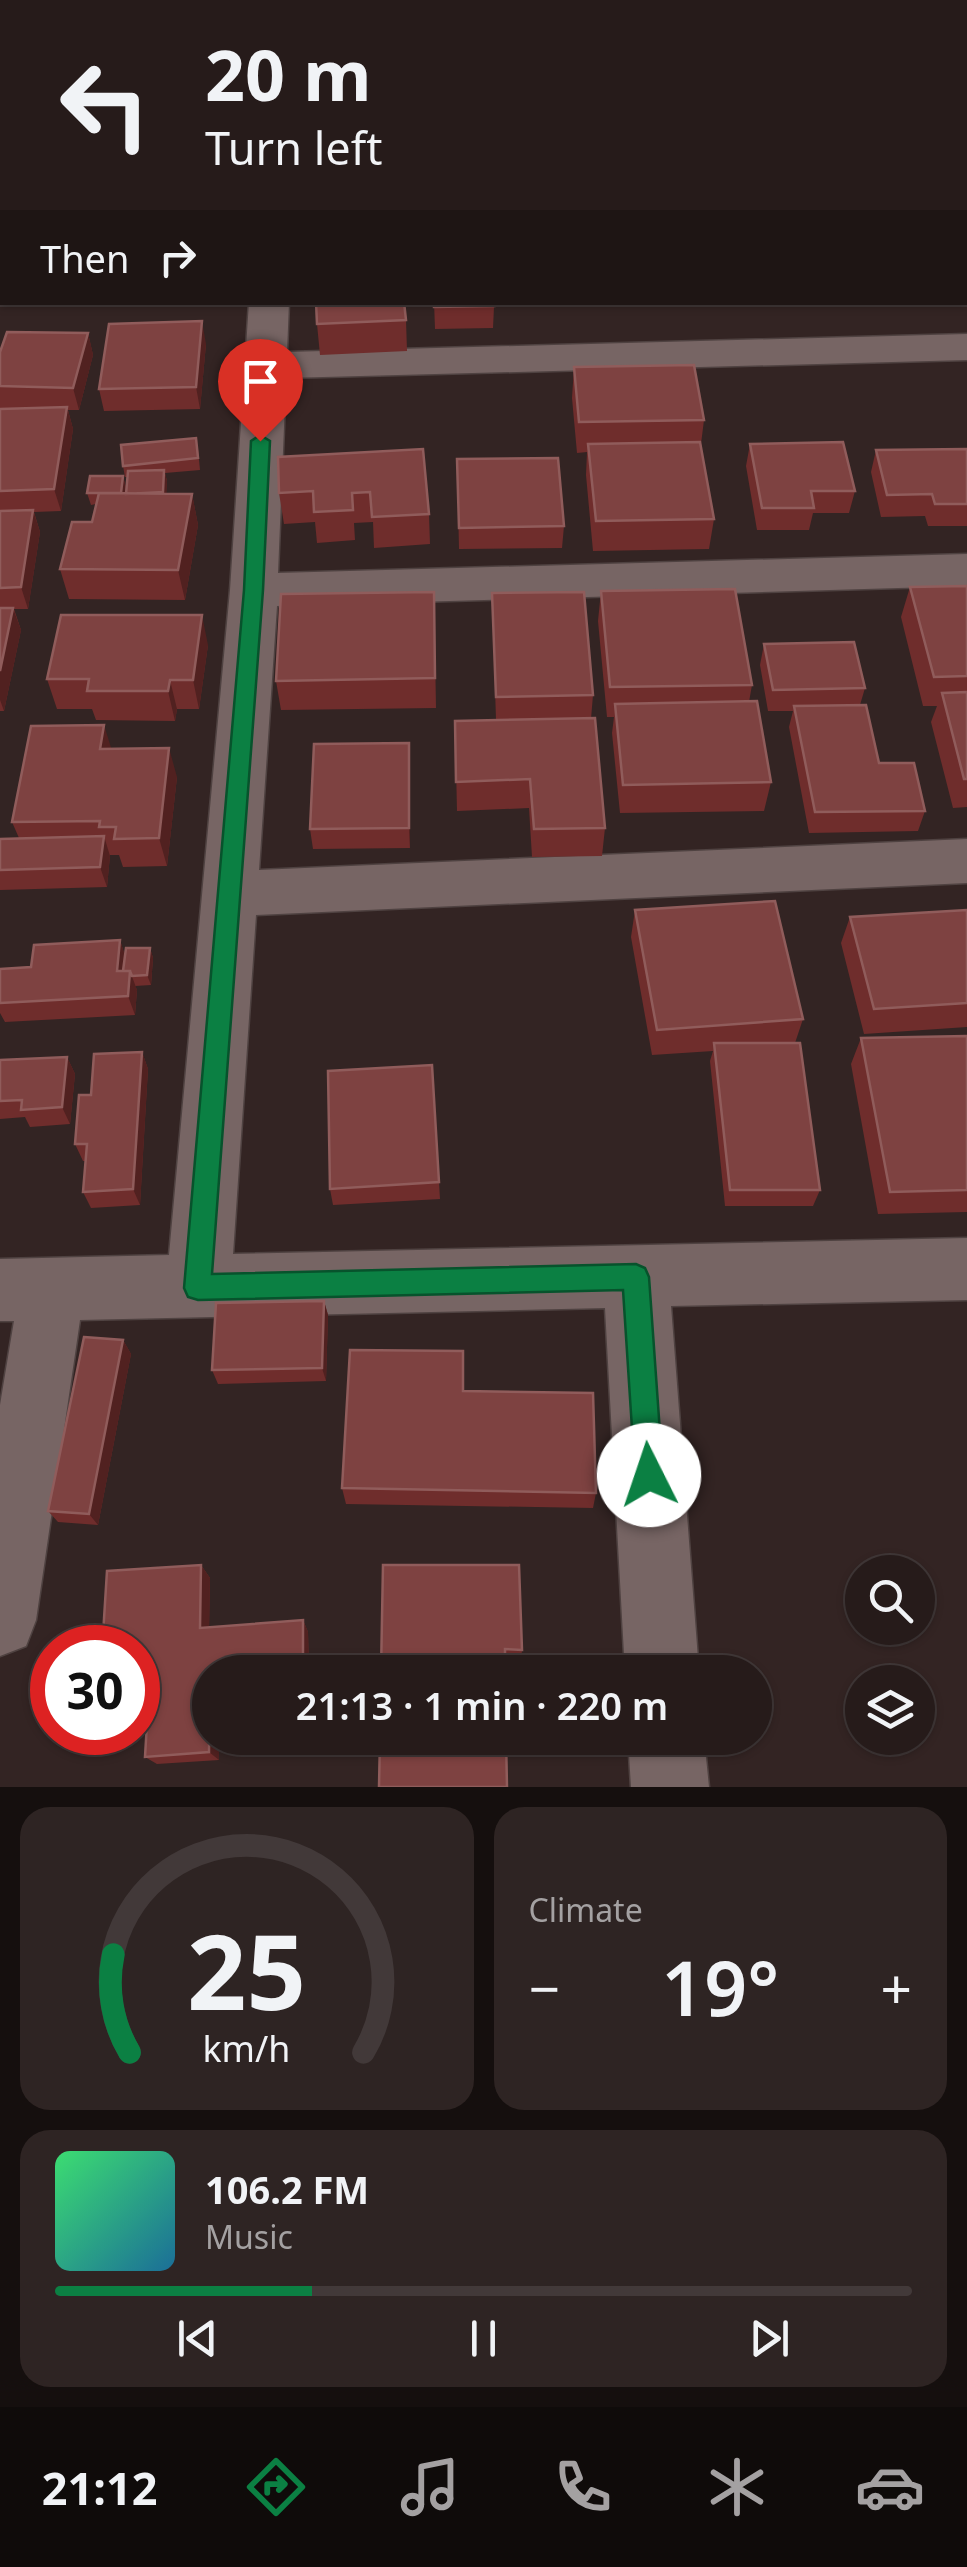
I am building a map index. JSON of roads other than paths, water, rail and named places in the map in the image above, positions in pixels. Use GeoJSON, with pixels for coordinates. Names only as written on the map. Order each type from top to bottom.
{"type":"FeatureCollection","features":[{"type":"Feature","properties":{"kind":"street"},"geometry":{"type":"LineString","coordinates":[[198,1288],[254,590],[269,305]]}},
{"type":"Feature","properties":{"kind":"street"},"geometry":{"type":"LineString","coordinates":[[264,366],[967,347]]}},
{"type":"Feature","properties":{"kind":"street"},"geometry":{"type":"LineString","coordinates":[[254,590],[967,570]]}},
{"type":"Feature","properties":{"kind":"street"},"geometry":{"type":"LineString","coordinates":[[229,894],[967,861]]}},
{"type":"Feature","properties":{"kind":"street"},"geometry":{"type":"LineString","coordinates":[[0,1620],[26,1290],[967,1269]]}},
{"type":"Feature","properties":{"kind":"street"},"geometry":{"type":"LineString","coordinates":[[636,1277],[661,1655]]}},
{"type":"Feature","properties":{"kind":"street"},"geometry":{"type":"LineString","coordinates":[[667,1755],[670,1787]]}}]}
